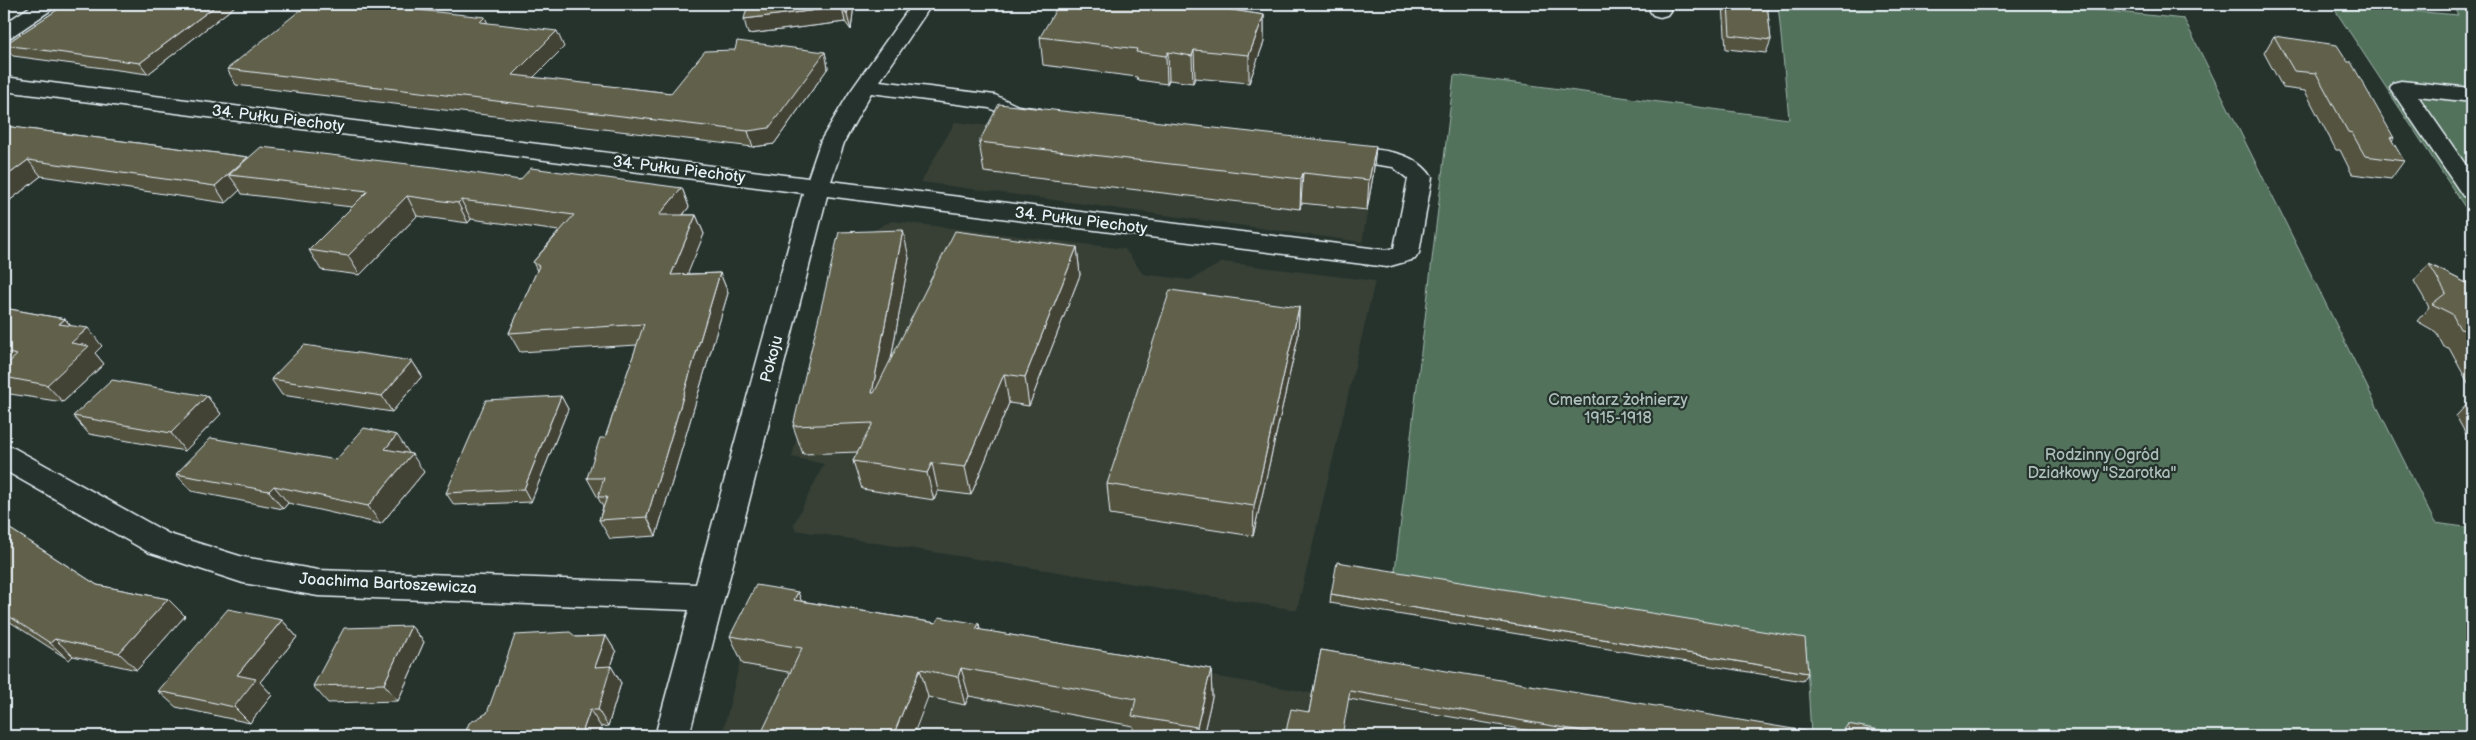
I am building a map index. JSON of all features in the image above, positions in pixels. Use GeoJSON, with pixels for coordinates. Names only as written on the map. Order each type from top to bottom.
{"type":"FeatureCollection","features":[{"type":"Feature","properties":{"kind":"street"},"geometry":{"type":"LineString","coordinates":[[4,33],[47,4]]}},
{"type":"Feature","properties":{"kind":"street","name":"Pokoju"},"geometry":{"type":"LineString","coordinates":[[672,736],[818,187],[833,140],[866,86],[922,4]]}},
{"type":"Feature","properties":{"kind":"street","name":"34. Pułku Piechoty"},"geometry":{"type":"LineString","coordinates":[[4,84],[1387,259],[1406,253],[1420,177],[1400,161],[1322,151]]}},
{"type":"Feature","properties":{"kind":"street"},"geometry":{"type":"LineString","coordinates":[[866,86],[995,102],[1013,112],[1051,116]]}},
{"type":"Feature","properties":{"kind":"street"},"geometry":{"type":"LineString","coordinates":[[2472,95],[2401,88],[2472,191]]}},
{"type":"Feature","properties":{"kind":"street","name":"Joachima Bartoszewicza"},"geometry":{"type":"LineString","coordinates":[[4,456],[159,543],[243,570],[318,583],[710,598]]}},
{"type":"Feature","properties":{"kind":"shaded area"},"geometry":{"type":"Polygon","coordinates":[[[955,122],[1375,168],[1362,242],[921,182],[955,122]]]}},
{"type":"Feature","properties":{"kind":"shaded area"},"geometry":{"type":"Polygon","coordinates":[[[892,221],[1125,249],[1143,274],[1190,280],[1223,262],[1375,281],[1297,610],[795,530],[794,524],[824,464],[792,457],[841,246],[892,221]]]}},
{"type":"Feature","properties":{"kind":"shaded area"},"geometry":{"type":"Polygon","coordinates":[[[755,599],[1278,687],[1551,736],[722,736],[755,599]]]}},
{"type":"Feature","properties":{"kind":"green space","name":"Rodzinny Ogród Działkowy \"Szarotka\""},"geometry":{"type":"Polygon","coordinates":[[[1778,4],[2043,4],[2184,19],[2435,523],[2472,528],[2472,736],[1811,736],[1806,647],[1394,579],[1454,75],[1789,119],[1778,4]]]}},
{"type":"Feature","properties":{"kind":"green space"},"geometry":{"type":"Polygon","coordinates":[[[2331,4],[2458,15],[2451,4],[2472,4],[2472,218],[2331,4]]]}},
{"type":"Feature","properties":{"kind":"building"},"geometry":{"type":"Polygon","coordinates":[[[66,4],[218,4],[140,63],[4,45],[66,4]]]}},
{"type":"Feature","properties":{"kind":"building"},"geometry":{"type":"Polygon","coordinates":[[[308,4],[359,4],[485,17],[480,22],[557,31],[513,75],[671,93],[705,51],[735,50],[737,41],[825,52],[769,128],[748,131],[227,69],[308,4]]]}},
{"type":"Feature","properties":{"kind":"building"},"geometry":{"type":"Polygon","coordinates":[[[748,4],[849,4],[847,15],[842,7],[744,19],[748,4]]]}},
{"type":"Feature","properties":{"kind":"building"},"geometry":{"type":"Polygon","coordinates":[[[1059,4],[1215,4],[1213,7],[1264,15],[1249,55],[1194,50],[1192,56],[1168,52],[1166,56],[1136,52],[1137,49],[1040,37],[1059,4]]]}},
{"type":"Feature","properties":{"kind":"building"},"geometry":{"type":"Polygon","coordinates":[[[1728,4],[1767,4],[1771,40],[1730,35],[1728,4]]]}},
{"type":"Feature","properties":{"kind":"building"},"geometry":{"type":"Polygon","coordinates":[[[2274,36],[2337,45],[2348,62],[2351,62],[2394,138],[2390,137],[2404,161],[2365,156],[2352,133],[2348,132],[2316,73],[2294,71],[2274,36]]]}},
{"type":"Feature","properties":{"kind":"building"},"geometry":{"type":"Polygon","coordinates":[[[999,104],[1376,146],[1369,180],[1303,173],[1301,179],[979,142],[999,104]]]}},
{"type":"Feature","properties":{"kind":"building"},"geometry":{"type":"Polygon","coordinates":[[[4,126],[248,157],[215,186],[28,160],[4,178],[4,126]]]}},
{"type":"Feature","properties":{"kind":"building"},"geometry":{"type":"Polygon","coordinates":[[[261,147],[434,167],[520,180],[531,168],[682,188],[659,215],[696,215],[671,275],[720,273],[647,517],[599,520],[607,497],[598,497],[604,478],[587,478],[600,438],[605,438],[644,324],[509,333],[539,266],[533,262],[574,215],[461,200],[458,203],[407,196],[348,256],[309,250],[368,191],[229,175],[261,147]]]}},
{"type":"Feature","properties":{"kind":"building"},"geometry":{"type":"Polygon","coordinates":[[[903,230],[872,393],[874,393],[955,231],[1077,247],[1025,377],[1004,374],[965,467],[932,463],[927,473],[853,461],[873,423],[793,426],[839,232],[903,230]]]}},
{"type":"Feature","properties":{"kind":"building"},"geometry":{"type":"Polygon","coordinates":[[[2429,264],[2472,286],[2472,343],[2465,330],[2460,329],[2452,314],[2432,304],[2446,293],[2429,264]]]}},
{"type":"Feature","properties":{"kind":"building"},"geometry":{"type":"Polygon","coordinates":[[[1170,290],[1299,307],[1254,506],[1107,484],[1170,290]]]}},
{"type":"Feature","properties":{"kind":"building"},"geometry":{"type":"Polygon","coordinates":[[[4,308],[65,319],[59,324],[88,328],[71,343],[89,346],[47,385],[4,377],[4,367],[17,355],[4,352],[4,308]]]}},
{"type":"Feature","properties":{"kind":"building"},"geometry":{"type":"Polygon","coordinates":[[[304,345],[412,361],[382,396],[271,379],[304,345]]]}},
{"type":"Feature","properties":{"kind":"building"},"geometry":{"type":"Polygon","coordinates":[[[112,380],[207,396],[171,433],[73,416],[112,380]]]}},
{"type":"Feature","properties":{"kind":"building"},"geometry":{"type":"Polygon","coordinates":[[[561,396],[524,489],[446,493],[486,400],[561,396]]]}},
{"type":"Feature","properties":{"kind":"building"},"geometry":{"type":"Polygon","coordinates":[[[364,428],[397,435],[385,449],[412,454],[368,506],[274,486],[269,491],[176,474],[211,438],[336,460],[364,428]]]}},
{"type":"Feature","properties":{"kind":"building"},"geometry":{"type":"Polygon","coordinates":[[[4,525],[97,585],[168,599],[119,653],[55,639],[50,643],[4,613],[4,525]]]}},
{"type":"Feature","properties":{"kind":"building"},"geometry":{"type":"Polygon","coordinates":[[[1337,562],[1805,638],[1808,673],[1331,594],[1337,562]]]}},
{"type":"Feature","properties":{"kind":"building"},"geometry":{"type":"Polygon","coordinates":[[[756,585],[798,592],[794,600],[936,623],[939,617],[979,624],[976,629],[1211,669],[1197,727],[1132,716],[1136,699],[961,668],[958,677],[920,669],[893,736],[760,736],[802,648],[730,636],[756,585]]]}},
{"type":"Feature","properties":{"kind":"building"},"geometry":{"type":"Polygon","coordinates":[[[228,609],[282,620],[237,675],[256,679],[234,707],[158,691],[228,609]]]}},
{"type":"Feature","properties":{"kind":"building"},"geometry":{"type":"Polygon","coordinates":[[[411,626],[384,684],[313,686],[344,628],[411,626]]]}},
{"type":"Feature","properties":{"kind":"building"},"geometry":{"type":"Polygon","coordinates":[[[570,632],[576,637],[606,636],[595,667],[611,666],[598,710],[590,710],[581,736],[464,736],[469,723],[487,713],[515,635],[570,632]]]}},
{"type":"Feature","properties":{"kind":"building"},"geometry":{"type":"Polygon","coordinates":[[[1321,650],[1811,732],[1811,736],[1611,736],[1350,691],[1342,736],[1285,736],[1291,709],[1309,712],[1321,650]]]}},
{"type":"Feature","properties":{"kind":"building"},"geometry":{"type":"Polygon","coordinates":[[[1848,724],[1885,731],[1886,736],[1849,736],[1848,724]]]}},
{"type":"Feature","properties":{"kind":"park label","name":"Cmentarz żołnierzy 1915-1918"},"geometry":{"type":"Point","coordinates":[1618,409]}}]}
